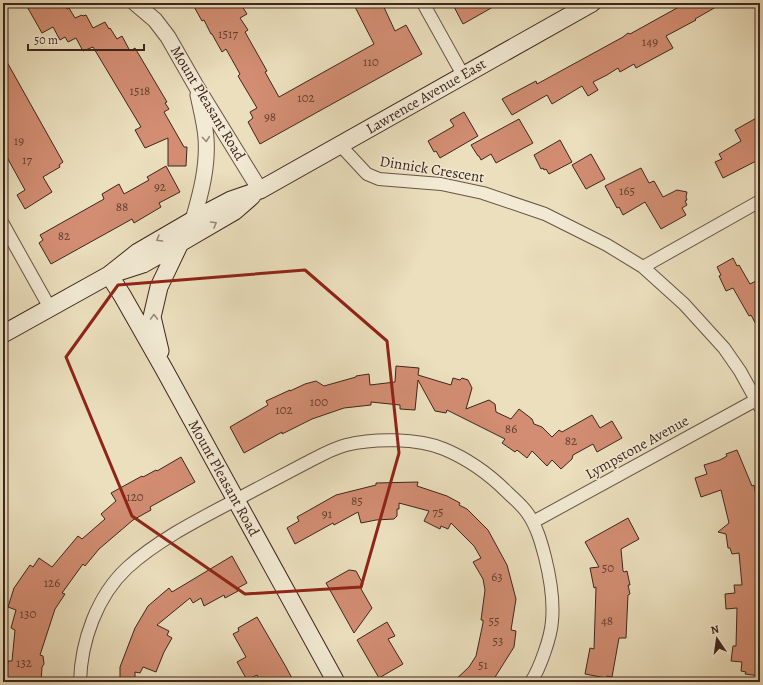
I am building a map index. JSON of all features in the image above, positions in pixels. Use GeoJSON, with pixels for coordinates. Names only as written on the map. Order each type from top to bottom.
{"type":"FeatureCollection","features":[{"type":"Feature","properties":{"kind":"main road","name":"Lawrence Avenue East"},"geometry":{"type":"LineString","coordinates":[[3,334],[109,275],[138,252],[193,220],[231,200],[260,190],[463,74],[592,3]]}},
{"type":"Feature","properties":{"kind":"main road","name":"Lawrence Avenue East"},"geometry":{"type":"LineString","coordinates":[[109,275],[143,264],[180,244],[235,211],[260,190]]}},
{"type":"Feature","properties":{"kind":"main road"},"geometry":{"type":"LineString","coordinates":[[164,369],[152,317],[159,287],[180,244]]}},
{"type":"Feature","properties":{"kind":"main road","name":"Mount Pleasant Road"},"geometry":{"type":"LineString","coordinates":[[109,275],[164,369],[336,682]]}},
{"type":"Feature","properties":{"kind":"street","name":"Mount Pleasant Road"},"geometry":{"type":"LineString","coordinates":[[134,3],[155,20],[168,37],[196,86],[260,190]]}},
{"type":"Feature","properties":{"kind":"street"},"geometry":{"type":"LineString","coordinates":[[423,3],[463,74]]}},
{"type":"Feature","properties":{"kind":"street"},"geometry":{"type":"LineString","coordinates":[[193,220],[201,191],[206,160],[206,136],[196,86]]}},
{"type":"Feature","properties":{"kind":"street","name":"Dinnick Crescent"},"geometry":{"type":"LineString","coordinates":[[340,145],[366,174],[379,179],[441,184],[503,199],[545,214],[581,230],[643,267],[684,304],[724,348],[740,371],[758,403]]}},
{"type":"Feature","properties":{"kind":"street"},"geometry":{"type":"LineString","coordinates":[[643,267],[760,201]]}},
{"type":"Feature","properties":{"kind":"street"},"geometry":{"type":"LineString","coordinates":[[3,224],[50,308]]}},
{"type":"Feature","properties":{"kind":"street","name":"Lympstone Avenue"},"geometry":{"type":"LineString","coordinates":[[533,522],[758,403]]}},
{"type":"Feature","properties":{"kind":"street"},"geometry":{"type":"LineString","coordinates":[[80,682],[82,655],[86,638],[101,603],[116,579],[127,568],[180,531],[328,452],[357,443],[392,440],[415,442],[442,448],[462,457],[496,481],[528,513],[540,541],[548,570],[552,604],[552,621],[542,658],[531,682]]}},
{"type":"Feature","properties":{"kind":"highlighted area"},"geometry":{"type":"Polygon","coordinates":[[[305,270],[387,341],[399,453],[361,587],[245,594],[132,516],[66,357],[118,285],[305,270]]]}},
{"type":"Feature","properties":{"kind":"building"},"geometry":{"type":"Polygon","coordinates":[[[25,3],[65,4],[67,9],[69,8],[75,18],[86,15],[93,28],[105,22],[117,39],[122,36],[130,51],[135,48],[167,102],[165,103],[169,109],[164,112],[184,147],[187,147],[186,166],[168,166],[168,138],[145,148],[135,130],[141,127],[93,47],[83,51],[76,38],[68,42],[65,37],[60,40],[53,27],[42,33],[25,3]]]}},
{"type":"Feature","properties":{"kind":"building"},"geometry":{"type":"Polygon","coordinates":[[[192,3],[240,3],[247,14],[240,18],[248,30],[245,32],[267,71],[265,72],[279,97],[374,44],[353,3],[382,3],[395,31],[406,25],[422,54],[260,144],[248,122],[253,118],[250,112],[257,108],[238,76],[240,74],[226,49],[222,52],[204,20],[202,21],[192,3]]]}},
{"type":"Feature","properties":{"kind":"building"},"geometry":{"type":"Polygon","coordinates":[[[452,3],[500,3],[463,24],[452,3]]]}},
{"type":"Feature","properties":{"kind":"building"},"geometry":{"type":"Polygon","coordinates":[[[686,3],[723,3],[666,36],[673,48],[636,68],[634,64],[620,72],[618,68],[593,82],[598,90],[588,96],[582,86],[552,104],[547,95],[512,115],[502,99],[536,81],[537,84],[628,33],[630,34],[686,3]]]}},
{"type":"Feature","properties":{"kind":"building"},"geometry":{"type":"Polygon","coordinates":[[[3,55],[63,162],[59,165],[60,167],[43,177],[52,192],[25,209],[17,195],[25,190],[3,150],[3,55]]]}},
{"type":"Feature","properties":{"kind":"building"},"geometry":{"type":"Polygon","coordinates":[[[464,112],[478,136],[440,158],[436,151],[434,152],[428,141],[454,126],[450,120],[464,112]]]}},
{"type":"Feature","properties":{"kind":"building"},"geometry":{"type":"Polygon","coordinates":[[[760,116],[760,159],[723,178],[715,162],[722,159],[719,154],[741,141],[735,130],[760,116]]]}},
{"type":"Feature","properties":{"kind":"building"},"geometry":{"type":"Polygon","coordinates":[[[519,119],[533,143],[496,163],[491,154],[481,160],[471,145],[519,119]]]}},
{"type":"Feature","properties":{"kind":"building"},"geometry":{"type":"Polygon","coordinates":[[[560,140],[572,162],[549,174],[546,169],[541,169],[534,155],[560,140]]]}},
{"type":"Feature","properties":{"kind":"building"},"geometry":{"type":"Polygon","coordinates":[[[591,154],[605,179],[586,189],[572,165],[591,154]]]}},
{"type":"Feature","properties":{"kind":"building"},"geometry":{"type":"Polygon","coordinates":[[[166,166],[180,192],[159,203],[161,207],[134,223],[132,219],[51,264],[39,243],[43,240],[40,235],[104,199],[102,194],[119,184],[124,194],[149,180],[147,177],[166,166]]]}},
{"type":"Feature","properties":{"kind":"building"},"geometry":{"type":"Polygon","coordinates":[[[641,168],[649,183],[654,181],[663,197],[677,190],[687,192],[687,200],[685,201],[687,205],[682,208],[686,215],[661,229],[645,202],[623,215],[619,207],[617,208],[605,186],[641,168]]]}},
{"type":"Feature","properties":{"kind":"building"},"geometry":{"type":"Polygon","coordinates":[[[733,258],[750,284],[760,279],[760,332],[751,315],[749,316],[733,288],[726,291],[719,276],[721,275],[717,267],[733,258]]]}},
{"type":"Feature","properties":{"kind":"building"},"geometry":{"type":"Polygon","coordinates":[[[396,366],[419,368],[418,375],[451,385],[453,378],[468,380],[472,388],[466,409],[489,400],[495,404],[496,412],[511,419],[519,409],[532,419],[534,424],[542,427],[552,437],[559,430],[562,432],[592,415],[600,428],[612,421],[622,438],[597,452],[593,444],[573,455],[572,459],[561,469],[552,460],[547,466],[532,451],[527,458],[517,450],[515,452],[502,443],[505,439],[447,410],[446,413],[435,411],[418,380],[415,410],[400,409],[400,405],[371,402],[371,405],[344,408],[312,419],[282,434],[282,432],[244,453],[230,427],[268,405],[266,401],[305,384],[316,381],[324,386],[356,376],[369,374],[370,385],[395,382],[396,366]]]}},
{"type":"Feature","properties":{"kind":"building"},"geometry":{"type":"Polygon","coordinates":[[[737,450],[752,486],[754,485],[760,517],[760,676],[745,674],[746,672],[741,671],[742,662],[731,661],[733,646],[736,646],[737,608],[726,609],[725,594],[735,593],[734,585],[742,585],[739,553],[732,554],[730,548],[728,548],[726,534],[718,532],[729,523],[721,490],[701,497],[695,478],[707,474],[704,465],[720,460],[727,456],[726,454],[737,450]]]}},
{"type":"Feature","properties":{"kind":"building"},"geometry":{"type":"Polygon","coordinates":[[[181,457],[195,482],[150,507],[151,510],[133,520],[99,549],[85,566],[83,564],[62,593],[65,594],[55,609],[40,655],[43,656],[44,664],[42,667],[41,682],[18,682],[6,680],[8,661],[12,661],[15,630],[11,628],[16,610],[8,607],[14,588],[30,565],[33,567],[39,558],[52,567],[78,536],[82,539],[105,519],[101,514],[116,501],[111,493],[142,476],[143,477],[156,470],[157,471],[181,457]]]}},
{"type":"Feature","properties":{"kind":"building"},"geometry":{"type":"Polygon","coordinates":[[[418,482],[417,486],[447,496],[460,503],[459,505],[467,509],[488,530],[507,565],[516,599],[511,630],[516,631],[514,647],[492,682],[453,682],[469,667],[476,656],[483,623],[483,620],[481,620],[485,590],[483,579],[473,562],[481,558],[474,546],[451,523],[448,529],[441,526],[440,529],[424,521],[429,511],[399,503],[397,516],[394,519],[361,523],[358,512],[334,525],[333,523],[295,544],[287,528],[299,521],[297,517],[336,495],[376,485],[376,483],[418,482]]]}},
{"type":"Feature","properties":{"kind":"building"},"geometry":{"type":"Polygon","coordinates":[[[628,518],[639,539],[621,549],[623,571],[627,571],[630,585],[628,585],[630,594],[628,595],[626,638],[619,638],[612,677],[607,676],[606,678],[585,674],[590,648],[594,649],[596,587],[594,588],[590,568],[599,567],[585,542],[628,518]]]}},
{"type":"Feature","properties":{"kind":"building"},"geometry":{"type":"Polygon","coordinates":[[[232,556],[247,583],[236,589],[238,591],[225,598],[224,595],[204,606],[201,598],[193,603],[190,598],[157,625],[169,631],[167,635],[172,638],[164,652],[156,672],[143,667],[140,673],[135,672],[135,682],[120,682],[120,667],[135,628],[148,606],[169,588],[172,592],[232,556]]]}},
{"type":"Feature","properties":{"kind":"building"},"geometry":{"type":"Polygon","coordinates":[[[349,570],[356,571],[363,584],[361,589],[372,608],[354,633],[326,583],[349,570]]]}},
{"type":"Feature","properties":{"kind":"building"},"geometry":{"type":"Polygon","coordinates":[[[257,617],[294,682],[261,682],[257,675],[247,680],[237,662],[246,657],[233,634],[239,631],[238,628],[257,617]]]}},
{"type":"Feature","properties":{"kind":"building"},"geometry":{"type":"Polygon","coordinates":[[[387,622],[395,636],[388,639],[403,664],[379,678],[357,640],[387,622]]]}}]}
